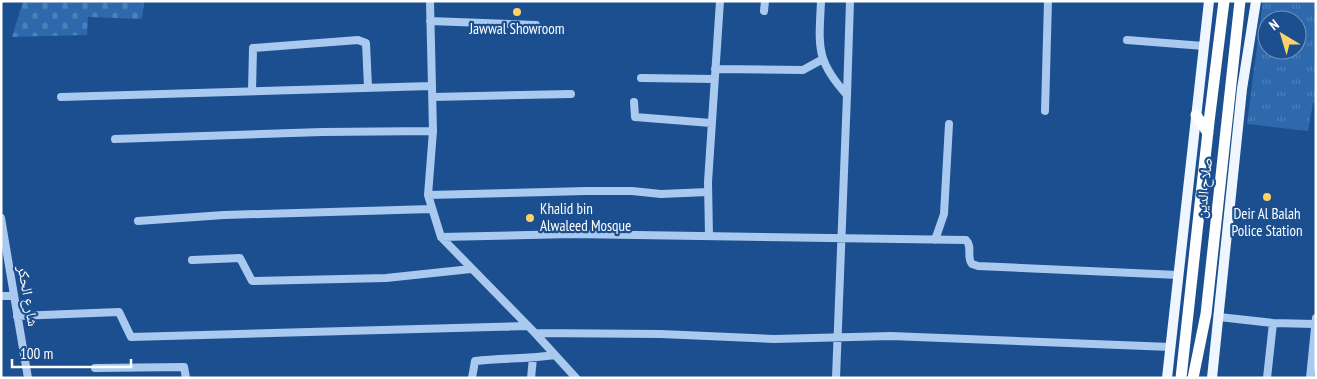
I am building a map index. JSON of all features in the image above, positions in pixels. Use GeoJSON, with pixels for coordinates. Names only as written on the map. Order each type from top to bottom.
{"type":"FeatureCollection","features":[{"type":"Feature","properties":{"kind":"highway","name":"صلاح الدين"},"geometry":{"type":"LineString","coordinates":[[1181,378],[1224,1]]}},
{"type":"Feature","properties":{"kind":"highway","name":"صلاح الدين"},"geometry":{"type":"LineString","coordinates":[[1193,378],[1206,314],[1240,1]]}},
{"type":"Feature","properties":{"kind":"highway"},"geometry":{"type":"LineString","coordinates":[[1196,115],[1208,133]]}},
{"type":"Feature","properties":{"kind":"main road"},"geometry":{"type":"LineString","coordinates":[[1167,378],[1209,1]]}},
{"type":"Feature","properties":{"kind":"main road"},"geometry":{"type":"LineString","coordinates":[[1212,378],[1242,89],[1256,1]]}},
{"type":"Feature","properties":{"kind":"street"},"geometry":{"type":"LineString","coordinates":[[430,1],[431,86],[433,97],[433,131],[428,195],[430,209],[441,237],[535,333],[576,378]]}},
{"type":"Feature","properties":{"kind":"street"},"geometry":{"type":"LineString","coordinates":[[709,236],[708,192],[711,123],[720,1]]}},
{"type":"Feature","properties":{"kind":"street"},"geometry":{"type":"LineString","coordinates":[[764,12],[765,1]]}},
{"type":"Feature","properties":{"kind":"street"},"geometry":{"type":"LineString","coordinates":[[821,1],[819,48],[829,76],[847,95]]}},
{"type":"Feature","properties":{"kind":"street"},"geometry":{"type":"LineString","coordinates":[[836,378],[850,1]]}},
{"type":"Feature","properties":{"kind":"street"},"geometry":{"type":"LineString","coordinates":[[1044,111],[1048,1]]}},
{"type":"Feature","properties":{"kind":"street"},"geometry":{"type":"LineString","coordinates":[[430,21],[536,25]]}},
{"type":"Feature","properties":{"kind":"street"},"geometry":{"type":"LineString","coordinates":[[252,91],[253,48],[358,40],[366,43],[368,88]]}},
{"type":"Feature","properties":{"kind":"street"},"geometry":{"type":"LineString","coordinates":[[1127,40],[1204,46]]}},
{"type":"Feature","properties":{"kind":"street"},"geometry":{"type":"LineString","coordinates":[[715,69],[803,70],[823,59]]}},
{"type":"Feature","properties":{"kind":"street"},"geometry":{"type":"LineString","coordinates":[[641,78],[714,79]]}},
{"type":"Feature","properties":{"kind":"street"},"geometry":{"type":"LineString","coordinates":[[62,97],[431,86]]}},
{"type":"Feature","properties":{"kind":"street"},"geometry":{"type":"LineString","coordinates":[[433,97],[571,94]]}},
{"type":"Feature","properties":{"kind":"street"},"geometry":{"type":"LineString","coordinates":[[634,102],[634,117],[711,123]]}},
{"type":"Feature","properties":{"kind":"street"},"geometry":{"type":"LineString","coordinates":[[935,240],[944,214],[949,124]]}},
{"type":"Feature","properties":{"kind":"street"},"geometry":{"type":"LineString","coordinates":[[115,139],[322,132],[433,131]]}},
{"type":"Feature","properties":{"kind":"street"},"geometry":{"type":"LineString","coordinates":[[428,195],[586,191],[632,191],[661,194],[708,192]]}},
{"type":"Feature","properties":{"kind":"street"},"geometry":{"type":"LineString","coordinates":[[138,221],[224,215],[430,209]]}},
{"type":"Feature","properties":{"kind":"street","name":"شارع الحكر"},"geometry":{"type":"LineString","coordinates":[[1,218],[28,378]]}},
{"type":"Feature","properties":{"kind":"street"},"geometry":{"type":"LineString","coordinates":[[441,237],[572,234],[966,240],[970,246],[969,260],[972,264],[978,266],[1178,275]]}},
{"type":"Feature","properties":{"kind":"street"},"geometry":{"type":"LineString","coordinates":[[192,260],[240,258],[252,281],[386,278],[471,269]]}},
{"type":"Feature","properties":{"kind":"street"},"geometry":{"type":"LineString","coordinates":[[1,296],[14,296]]}},
{"type":"Feature","properties":{"kind":"street"},"geometry":{"type":"LineString","coordinates":[[17,316],[119,312],[131,337],[528,326]]}},
{"type":"Feature","properties":{"kind":"street"},"geometry":{"type":"LineString","coordinates":[[1218,317],[1272,323],[1315,321],[1312,376]]}},
{"type":"Feature","properties":{"kind":"street"},"geometry":{"type":"LineString","coordinates":[[1267,378],[1272,323]]}},
{"type":"Feature","properties":{"kind":"street"},"geometry":{"type":"LineString","coordinates":[[535,333],[661,334],[774,339],[891,336],[964,337],[1171,347]]}},
{"type":"Feature","properties":{"kind":"street"},"geometry":{"type":"LineString","coordinates":[[472,378],[475,361],[555,355]]}},
{"type":"Feature","properties":{"kind":"street"},"geometry":{"type":"LineString","coordinates":[[531,378],[533,358]]}},
{"type":"Feature","properties":{"kind":"street"},"geometry":{"type":"LineString","coordinates":[[95,368],[184,367],[186,378]]}},
{"type":"Feature","properties":{"kind":"green space"},"geometry":{"type":"Polygon","coordinates":[[[23,1],[144,1],[142,19],[88,17],[87,35],[12,37],[23,1]]]}},
{"type":"Feature","properties":{"kind":"green space"},"geometry":{"type":"Polygon","coordinates":[[[1263,1],[1316,1],[1314,57],[1316,57],[1316,103],[1313,103],[1308,131],[1247,124],[1257,47],[1257,60],[1307,60],[1307,10],[1262,10],[1263,1]]]}},
{"type":"Feature","properties":{"kind":"place","name":"Jawwal Showroom"},"geometry":{"type":"Point","coordinates":[517,12]}},
{"type":"Feature","properties":{"kind":"place","name":"Deir Al Balah Police Station"},"geometry":{"type":"Point","coordinates":[1267,197]}},
{"type":"Feature","properties":{"kind":"place","name":"Khalid bin Alwaleed Mosque"},"geometry":{"type":"Point","coordinates":[530,218]}}]}
